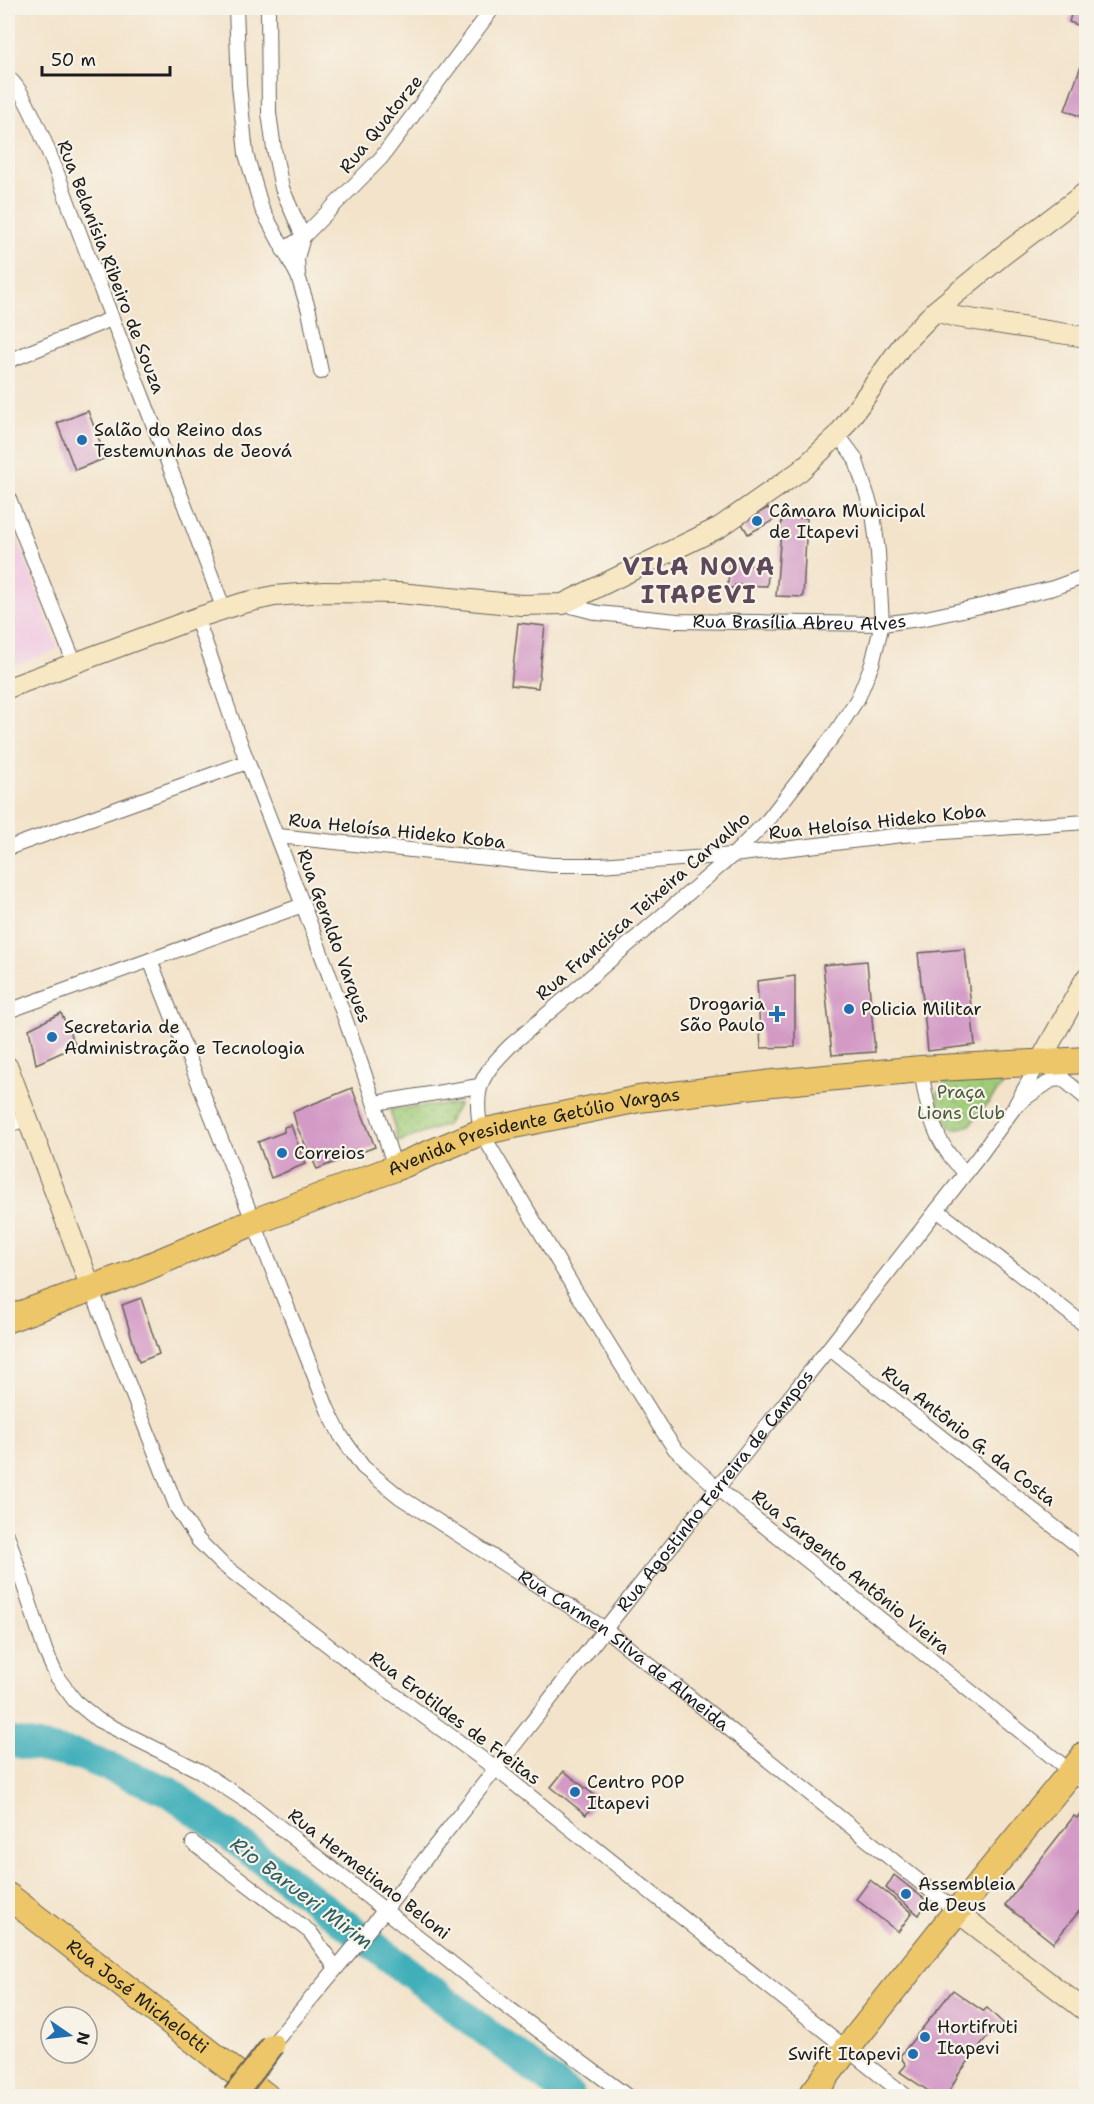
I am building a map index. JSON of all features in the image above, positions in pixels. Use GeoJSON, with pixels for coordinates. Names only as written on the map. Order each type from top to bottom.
{"type":"FeatureCollection","features":[{"type":"Feature","properties":{"kind":"highway","name":"Avenida Presidente Getúlio Vargas"},"geometry":{"type":"LineString","coordinates":[[8,1319],[133,1273],[254,1222],[481,1132],[639,1099],[773,1083],[921,1069],[1045,1071],[1086,1060]]}},
{"type":"Feature","properties":{"kind":"highway"},"geometry":{"type":"LineString","coordinates":[[812,2097],[846,2050],[956,1911],[1082,1770]]}},
{"type":"Feature","properties":{"kind":"highway","name":"Rua José Michelotti"},"geometry":{"type":"LineString","coordinates":[[8,1896],[236,2091],[266,2097]]}},
{"type":"Feature","properties":{"kind":"main road"},"geometry":{"type":"LineString","coordinates":[[236,2091],[273,2045]]}},
{"type":"Feature","properties":{"kind":"street"},"geometry":{"type":"LineString","coordinates":[[236,8],[239,85],[246,154],[262,209],[298,276],[309,311],[321,372]]}},
{"type":"Feature","properties":{"kind":"street"},"geometry":{"type":"LineString","coordinates":[[268,8],[268,112],[282,188],[303,237],[297,258],[298,276]]}},
{"type":"Feature","properties":{"kind":"street"},"geometry":{"type":"LineString","coordinates":[[268,24],[281,8]]}},
{"type":"Feature","properties":{"kind":"street","name":"Rua Quatorze"},"geometry":{"type":"LineString","coordinates":[[283,250],[303,237],[381,158],[493,8]]}},
{"type":"Feature","properties":{"kind":"street","name":"Rua Belanísia Ribeiro de Souza"},"geometry":{"type":"LineString","coordinates":[[8,78],[22,94],[52,160],[224,610]]}},
{"type":"Feature","properties":{"kind":"street"},"geometry":{"type":"LineString","coordinates":[[563,604],[720,527],[800,471],[838,435],[903,344],[935,311],[1003,255],[1086,192]]}},
{"type":"Feature","properties":{"kind":"street"},"geometry":{"type":"LineString","coordinates":[[935,311],[957,317],[1086,337]]}},
{"type":"Feature","properties":{"kind":"street"},"geometry":{"type":"LineString","coordinates":[[8,361],[111,319]]}},
{"type":"Feature","properties":{"kind":"street","name":"Rua Francisca Teixeira Carvalho"},"geometry":{"type":"LineString","coordinates":[[479,1086],[492,1064],[511,1045],[734,855],[768,820],[836,732],[858,698],[872,664],[882,624],[878,552],[873,513],[855,458],[838,435]]}},
{"type":"Feature","properties":{"kind":"street"},"geometry":{"type":"LineString","coordinates":[[8,496],[74,662]]}},
{"type":"Feature","properties":{"kind":"street","name":"Rua Brasília Abreu Alves"},"geometry":{"type":"LineString","coordinates":[[8,688],[196,618],[274,596],[324,592],[399,593],[531,606],[563,604],[598,613],[677,621],[882,624],[926,618],[986,605],[1053,588],[1086,576]]}},
{"type":"Feature","properties":{"kind":"street","name":"Rua Geraldo Varques"},"geometry":{"type":"LineString","coordinates":[[196,618],[247,762],[278,837],[375,1103],[395,1168]]}},
{"type":"Feature","properties":{"kind":"street"},"geometry":{"type":"LineString","coordinates":[[8,848],[247,762]]}},
{"type":"Feature","properties":{"kind":"street","name":"Rua Heloísa Hideko Koba"},"geometry":{"type":"LineString","coordinates":[[278,837],[552,865],[600,865],[734,855],[902,835],[1086,822]]}},
{"type":"Feature","properties":{"kind":"street"},"geometry":{"type":"LineString","coordinates":[[8,1011],[303,905]]}},
{"type":"Feature","properties":{"kind":"street","name":"Rua Carmen Silva de Almeida"},"geometry":{"type":"LineString","coordinates":[[150,960],[328,1410],[341,1436],[363,1467],[400,1497],[605,1629],[956,1911],[1086,2011]]}},
{"type":"Feature","properties":{"kind":"street","name":"Rua Agostinho Ferreira de Campos"},"geometry":{"type":"LineString","coordinates":[[236,2091],[385,1910],[829,1348],[1014,1108],[1024,1099],[1045,1071],[1086,978]]}},
{"type":"Feature","properties":{"kind":"street"},"geometry":{"type":"LineString","coordinates":[[8,1067],[17,1122],[91,1288]]}},
{"type":"Feature","properties":{"kind":"street"},"geometry":{"type":"LineString","coordinates":[[921,1069],[928,1113],[934,1132],[957,1165],[966,1173]]}},
{"type":"Feature","properties":{"kind":"street"},"geometry":{"type":"LineString","coordinates":[[1014,1108],[1018,1096],[1045,1071],[1063,1079],[1086,1098]]}},
{"type":"Feature","properties":{"kind":"street"},"geometry":{"type":"LineString","coordinates":[[375,1103],[479,1086],[477,1103],[481,1132]]}},
{"type":"Feature","properties":{"kind":"street","name":"Rua Sargento Antônio Vieira"},"geometry":{"type":"LineString","coordinates":[[481,1132],[575,1290],[675,1449],[717,1488],[1082,1770]]}},
{"type":"Feature","properties":{"kind":"street"},"geometry":{"type":"LineString","coordinates":[[937,1210],[1086,1326]]}},
{"type":"Feature","properties":{"kind":"street","name":"Rua Erotildes de Freitas"},"geometry":{"type":"LineString","coordinates":[[91,1288],[177,1508],[198,1540],[222,1564],[359,1669],[496,1769],[906,2097]]}},
{"type":"Feature","properties":{"kind":"street","name":"Rua Antônio G. da Costa"},"geometry":{"type":"LineString","coordinates":[[829,1348],[1086,1552]]}},
{"type":"Feature","properties":{"kind":"street","name":"Rua Hermetiano Beloni"},"geometry":{"type":"LineString","coordinates":[[8,1537],[45,1650],[57,1677],[75,1701],[98,1720],[222,1784],[503,2004],[627,2097]]}},
{"type":"Feature","properties":{"kind":"street"},"geometry":{"type":"LineString","coordinates":[[193,1843],[310,1932],[336,1968]]}},
{"type":"Feature","properties":{"kind":"shaded area"},"geometry":{"type":"Polygon","coordinates":[[[8,512],[58,649],[8,668],[8,512]]]}},
{"type":"Feature","properties":{"kind":"green space","name":"Praça Lions Club"},"geometry":{"type":"Polygon","coordinates":[[[998,1078],[1002,1086],[970,1125],[954,1130],[942,1117],[936,1093],[945,1083],[998,1078]]]}},
{"type":"Feature","properties":{"kind":"green space"},"geometry":{"type":"Polygon","coordinates":[[[459,1104],[446,1125],[398,1142],[390,1109],[459,1104]]]}},
{"type":"Feature","properties":{"kind":"building"},"geometry":{"type":"Polygon","coordinates":[[[1073,8],[1086,8],[1086,28],[1069,22],[1073,8]]]}},
{"type":"Feature","properties":{"kind":"building"},"geometry":{"type":"Polygon","coordinates":[[[1086,52],[1086,119],[1065,110],[1086,52]]]}},
{"type":"Feature","properties":{"kind":"building","name":"Salão do Reino das Testemunhas de Jeová"},"geometry":{"type":"Polygon","coordinates":[[[88,411],[106,458],[75,470],[57,423],[88,411]]]}},
{"type":"Feature","properties":{"kind":"building","name":"Câmara Municipal de Itapevi"},"geometry":{"type":"Polygon","coordinates":[[[768,508],[774,520],[748,534],[741,522],[768,508]]]}},
{"type":"Feature","properties":{"kind":"building"},"geometry":{"type":"Polygon","coordinates":[[[782,517],[807,518],[803,597],[776,596],[782,517]]]}},
{"type":"Feature","properties":{"kind":"building"},"geometry":{"type":"Polygon","coordinates":[[[729,562],[736,563],[738,566],[769,565],[767,586],[735,585],[736,588],[728,588],[729,562]]]}},
{"type":"Feature","properties":{"kind":"building"},"geometry":{"type":"Polygon","coordinates":[[[518,623],[545,626],[538,688],[511,685],[518,623]]]}},
{"type":"Feature","properties":{"kind":"building"},"geometry":{"type":"Polygon","coordinates":[[[965,949],[975,1045],[928,1051],[918,953],[965,949]]]}},
{"type":"Feature","properties":{"kind":"building","name":"Policia Militar"},"geometry":{"type":"Polygon","coordinates":[[[867,961],[875,1052],[832,1055],[823,965],[867,961]]]}},
{"type":"Feature","properties":{"kind":"building","name":"Drogaria São Paulo"},"geometry":{"type":"Polygon","coordinates":[[[795,976],[795,1047],[761,1048],[757,981],[795,976]]]}},
{"type":"Feature","properties":{"kind":"building","name":"Secretaria de Administração e Tecnologia"},"geometry":{"type":"Polygon","coordinates":[[[61,1013],[76,1046],[36,1064],[29,1029],[61,1013]]]}},
{"type":"Feature","properties":{"kind":"building"},"geometry":{"type":"Polygon","coordinates":[[[352,1088],[375,1147],[317,1169],[297,1127],[293,1112],[352,1088]]]}},
{"type":"Feature","properties":{"kind":"building","name":"Correios"},"geometry":{"type":"Polygon","coordinates":[[[291,1125],[305,1164],[271,1178],[258,1142],[284,1132],[284,1127],[291,1125]]]}},
{"type":"Feature","properties":{"kind":"building"},"geometry":{"type":"Polygon","coordinates":[[[141,1298],[159,1354],[139,1362],[122,1305],[141,1298]]]}},
{"type":"Feature","properties":{"kind":"building","name":"Centro POP Itapevi"},"geometry":{"type":"Polygon","coordinates":[[[564,1771],[598,1798],[586,1815],[551,1787],[564,1771]]]}},
{"type":"Feature","properties":{"kind":"building"},"geometry":{"type":"Polygon","coordinates":[[[1086,1805],[1086,1903],[1053,1943],[1005,1905],[1074,1816],[1077,1818],[1086,1805]]]}},
{"type":"Feature","properties":{"kind":"building","name":"Assembleia de Deus"},"geometry":{"type":"Polygon","coordinates":[[[894,1875],[927,1901],[919,1915],[886,1888],[894,1875]]]}},
{"type":"Feature","properties":{"kind":"building"},"geometry":{"type":"Polygon","coordinates":[[[870,1880],[912,1913],[898,1932],[856,1899],[870,1880]]]}},
{"type":"Feature","properties":{"kind":"building"},"geometry":{"type":"Polygon","coordinates":[[[953,1990],[983,2011],[987,2008],[1004,2024],[985,2040],[958,2075],[947,2096],[936,2096],[900,2072],[906,2065],[900,2056],[953,1990]]]}},
{"type":"Feature","properties":{"kind":"waterway","name":"Rio Barueri Mirim"},"geometry":{"type":"LineString","coordinates":[[8,1741],[82,1756],[168,1791],[258,1857],[570,2096]]}},
{"type":"Feature","properties":{"kind":"place","name":"Salão do Reino das Testemunhas de Jeová"},"geometry":{"type":"Point","coordinates":[82,440]}},
{"type":"Feature","properties":{"kind":"place","name":"Câmara Municipal de Itapevi"},"geometry":{"type":"Point","coordinates":[757,521]}},
{"type":"Feature","properties":{"kind":"place","name":"Policia Militar"},"geometry":{"type":"Point","coordinates":[849,1009]}},
{"type":"Feature","properties":{"kind":"place","name":"Drogaria São Paulo"},"geometry":{"type":"Point","coordinates":[777,1014]}},
{"type":"Feature","properties":{"kind":"place","name":"Secretaria de Administração e Tecnologia"},"geometry":{"type":"Point","coordinates":[52,1037]}},
{"type":"Feature","properties":{"kind":"place","name":"Correios"},"geometry":{"type":"Point","coordinates":[282,1153]}},
{"type":"Feature","properties":{"kind":"place","name":"Centro POP Itapevi"},"geometry":{"type":"Point","coordinates":[575,1792]}},
{"type":"Feature","properties":{"kind":"place","name":"Assembleia de Deus"},"geometry":{"type":"Point","coordinates":[906,1894]}},
{"type":"Feature","properties":{"kind":"place","name":"Hortifruti Itapevi"},"geometry":{"type":"Point","coordinates":[925,2037]}},
{"type":"Feature","properties":{"kind":"place","name":"Swift Itapevi"},"geometry":{"type":"Point","coordinates":[913,2054]}},
{"type":"Feature","properties":{"kind":"district","name":"VILA NOVA ITAPEVI"},"geometry":{"type":"Point","coordinates":[699,581]}}]}
